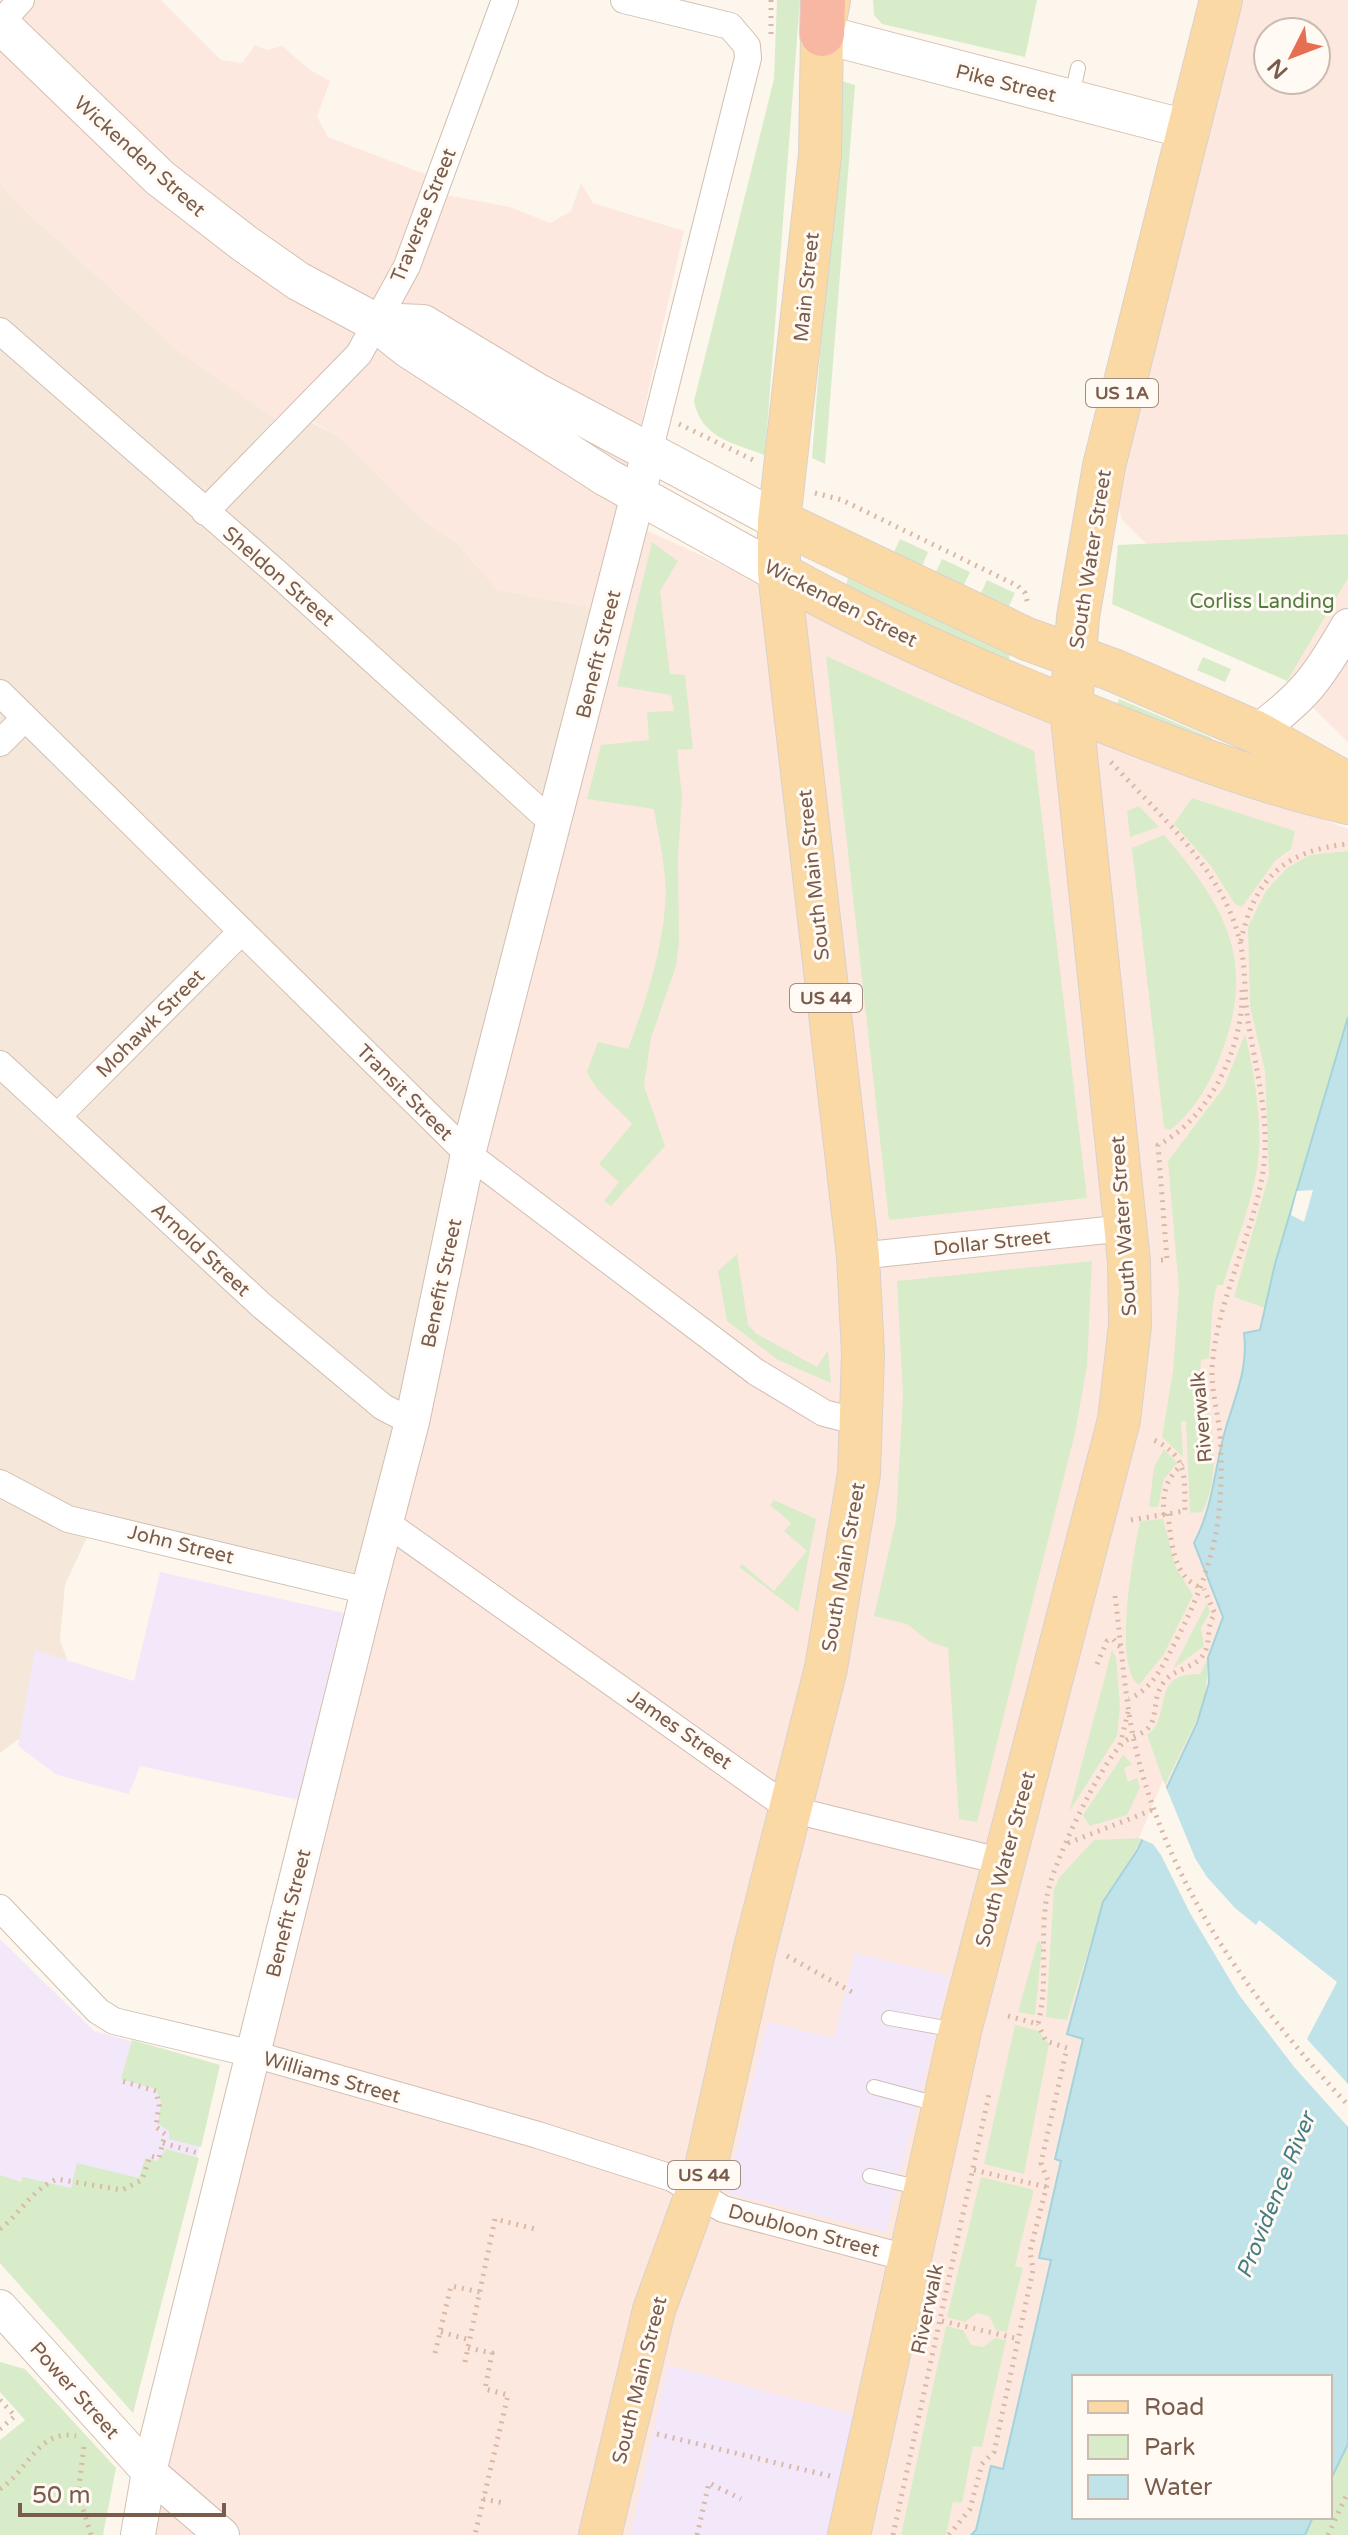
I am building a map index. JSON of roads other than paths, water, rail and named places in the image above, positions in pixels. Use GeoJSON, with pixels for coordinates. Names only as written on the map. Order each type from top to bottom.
{"type":"FeatureCollection","features":[{"type":"Feature","properties":{"kind":"main road","name":"South Water Street"},"geometry":{"type":"LineString","coordinates":[[849,2535],[960,2031],[1119,1420],[1130,1325],[1126,1228],[1071,708],[1078,617],[1104,466],[1221,0]]}},
{"type":"Feature","properties":{"kind":"main road","name":"Pike Street"},"geometry":{"type":"LineString","coordinates":[[825,11],[1075,84],[1190,130]]}},
{"type":"Feature","properties":{"kind":"main road","name":"Main Street"},"geometry":{"type":"LineString","coordinates":[[779,573],[779,521],[820,155],[825,11]]}},
{"type":"Feature","properties":{"kind":"main road","name":"Wickenden Street"},"geometry":{"type":"LineString","coordinates":[[0,24],[160,178],[199,211],[298,281],[375,322],[409,349],[638,495],[858,615],[1071,708],[1161,745],[1276,784],[1348,803]]}},
{"type":"Feature","properties":{"kind":"main road","name":"Wickenden Street"},"geometry":{"type":"LineString","coordinates":[[375,322],[423,324],[536,392],[845,555],[1075,659],[1113,670],[1256,732],[1348,784]]}},
{"type":"Feature","properties":{"kind":"main road","name":"South Main Street"},"geometry":{"type":"LineString","coordinates":[[600,2535],[654,2310],[698,2194],[826,1668],[859,1474],[863,1423],[858,1256],[779,573]]}},
{"type":"Feature","properties":{"kind":"street"},"geometry":{"type":"LineString","coordinates":[[0,24],[21,0]]}},
{"type":"Feature","properties":{"kind":"street","name":"Traverse Street"},"geometry":{"type":"LineString","coordinates":[[205,512],[359,354],[407,266],[505,0]]}},
{"type":"Feature","properties":{"kind":"street","name":"Benefit Street"},"geometry":{"type":"LineString","coordinates":[[138,2535],[149,2472],[368,1591],[388,1524],[468,1154],[555,825],[748,58],[747,46],[740,34],[719,22],[624,0]]}},
{"type":"Feature","properties":{"kind":"street","name":"Sheldon Street"},"geometry":{"type":"LineString","coordinates":[[0,331],[277,573],[555,825]]}},
{"type":"Feature","properties":{"kind":"street"},"geometry":{"type":"LineString","coordinates":[[1256,732],[1291,706],[1316,680],[1348,626]]}},
{"type":"Feature","properties":{"kind":"street","name":"Transit Street"},"geometry":{"type":"LineString","coordinates":[[0,693],[468,1154],[769,1381],[824,1413],[863,1423]]}},
{"type":"Feature","properties":{"kind":"street"},"geometry":{"type":"LineString","coordinates":[[0,743],[25,718]]}},
{"type":"Feature","properties":{"kind":"street","name":"Mohawk Street"},"geometry":{"type":"LineString","coordinates":[[58,1116],[242,931]]}},
{"type":"Feature","properties":{"kind":"street","name":"Arnold Street"},"geometry":{"type":"LineString","coordinates":[[0,1064],[261,1305],[383,1407],[412,1422]]}},
{"type":"Feature","properties":{"kind":"street","name":"Dollar Street"},"geometry":{"type":"LineString","coordinates":[[858,1256],[1126,1228]]}},
{"type":"Feature","properties":{"kind":"street","name":"John Street"},"geometry":{"type":"LineString","coordinates":[[0,1483],[68,1519],[125,1530],[368,1591]]}},
{"type":"Feature","properties":{"kind":"street","name":"James Street"},"geometry":{"type":"LineString","coordinates":[[388,1524],[790,1809],[1004,1862]]}},
{"type":"Feature","properties":{"kind":"street","name":"Williams Street"},"geometry":{"type":"LineString","coordinates":[[0,1908],[98,2011],[114,2021],[253,2054],[538,2135],[672,2178],[698,2194]]}},
{"type":"Feature","properties":{"kind":"street","name":"Doubloon Street"},"geometry":{"type":"LineString","coordinates":[[698,2194],[723,2209],[911,2259]]}},
{"type":"Feature","properties":{"kind":"street","name":"Power Street"},"geometry":{"type":"LineString","coordinates":[[0,2307],[149,2472],[222,2535]]}},
{"type":"Feature","properties":{"kind":"lane"},"geometry":{"type":"LineString","coordinates":[[889,2018],[960,2031]]}},
{"type":"Feature","properties":{"kind":"lane"},"geometry":{"type":"LineString","coordinates":[[874,2087],[945,2106]]}},
{"type":"Feature","properties":{"kind":"lane"},"geometry":{"type":"LineString","coordinates":[[870,2176],[926,2189]]}},
{"type":"Feature","properties":{"kind":"water","name":"Providence River"},"geometry":{"type":"Polygon","coordinates":[[[1348,1017],[1348,2444],[1332,2477],[1332,2375],[1072,2375],[1072,2519],[1312,2519],[1305,2535],[971,2535],[976,2530],[991,2466],[1003,2469],[1051,2260],[1039,2258],[1061,2161],[1055,2159],[1083,2039],[1067,2034],[1103,1902],[1138,1849],[1197,1723],[1209,1683],[1208,1658],[1223,1617],[1194,1543],[1207,1512],[1224,1434],[1241,1377],[1245,1356],[1244,1333],[1260,1330],[1275,1264],[1348,1017]]]}},
{"type":"Feature","properties":{"kind":"park label","name":"Corliss Landing"},"geometry":{"type":"Point","coordinates":[1262,601]}}]}
